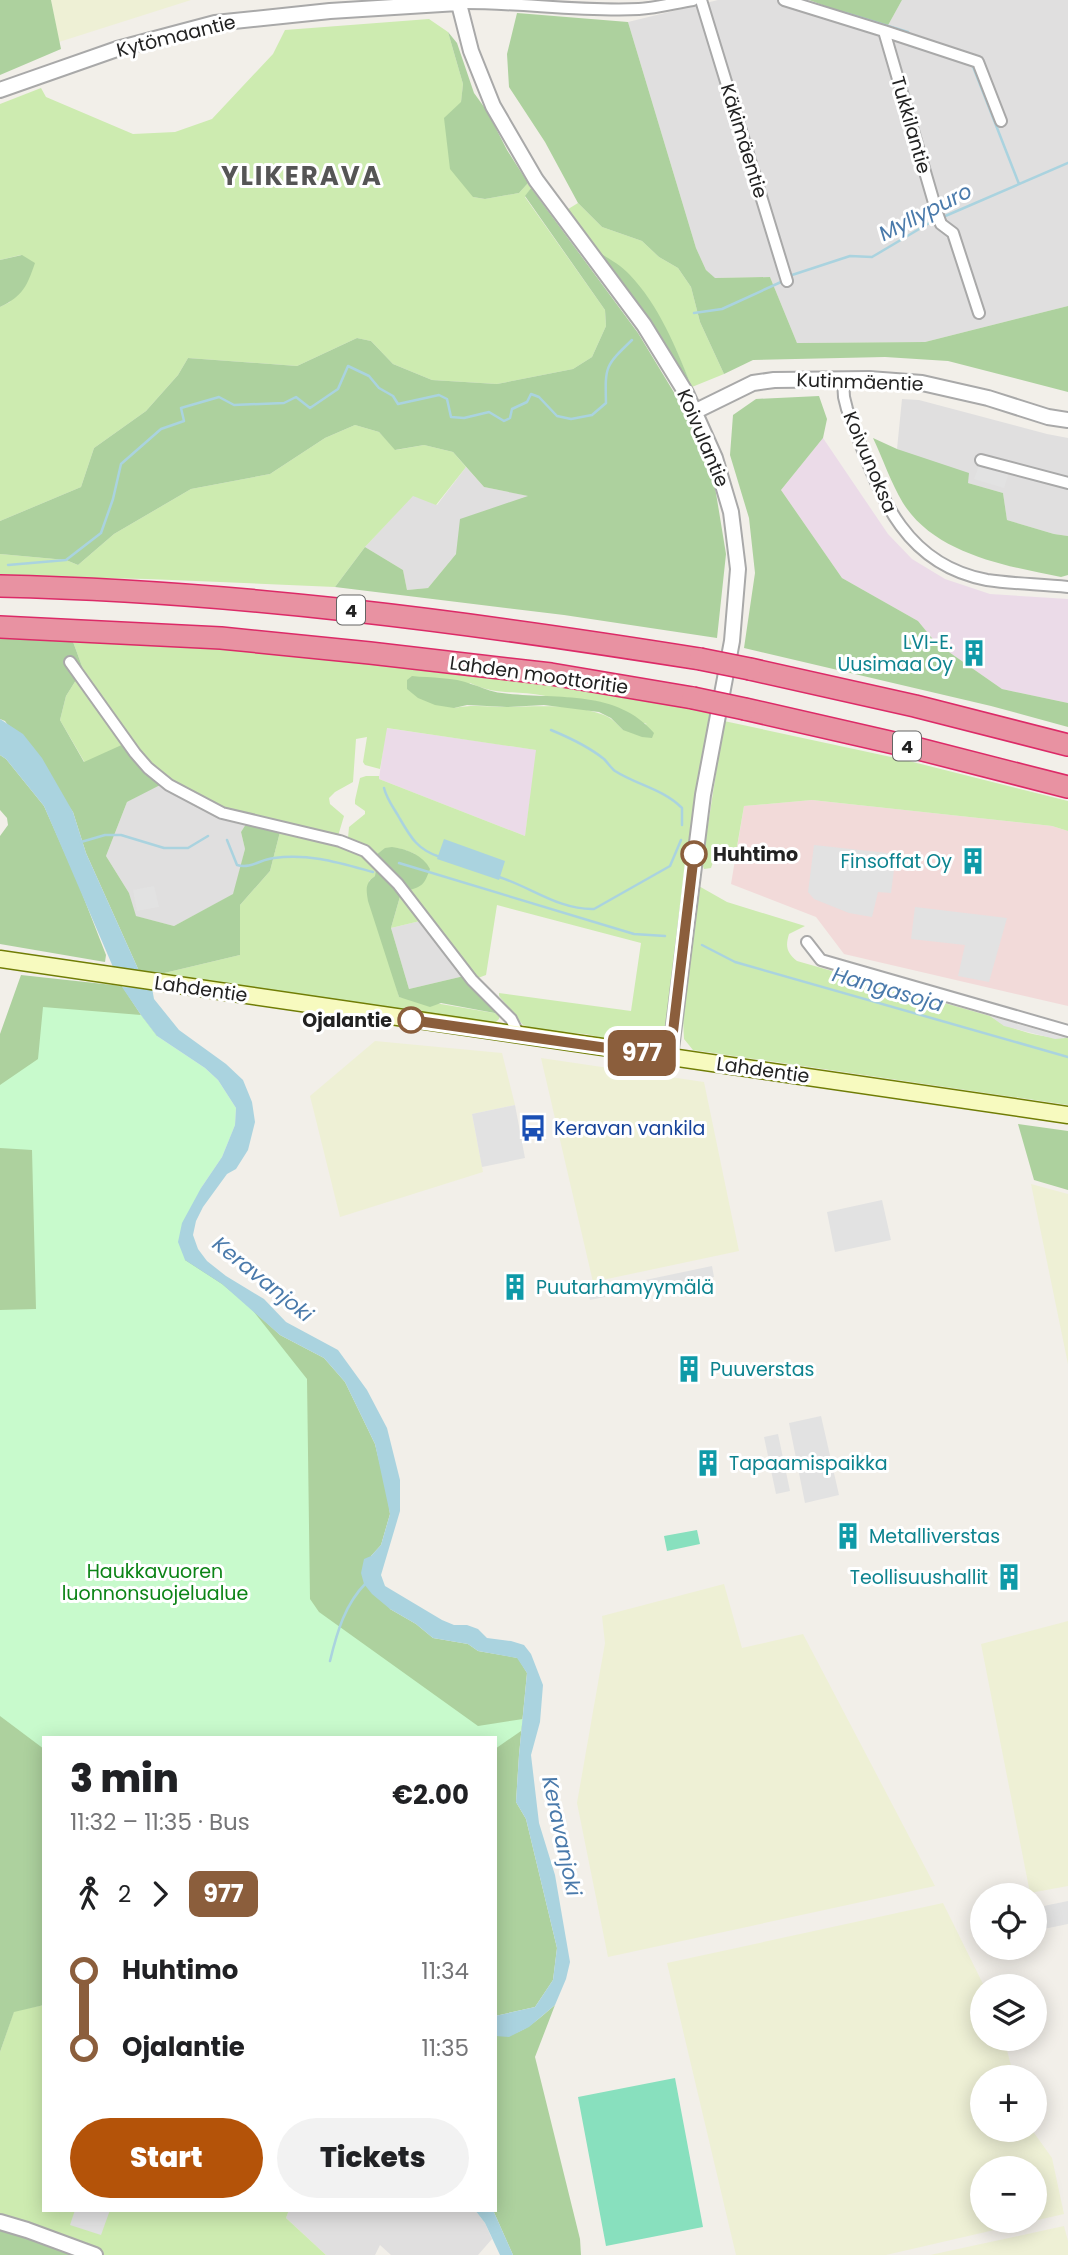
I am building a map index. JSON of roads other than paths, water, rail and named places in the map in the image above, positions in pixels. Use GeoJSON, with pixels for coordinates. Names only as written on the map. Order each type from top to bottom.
{"type":"FeatureCollection","features":[{"type":"Feature","properties":{"kind":"highway","name":"Lahden moottoritie"},"geometry":{"type":"LineString","coordinates":[[0,586],[224,599],[376,612],[556,636],[750,668],[1068,745]]}},
{"type":"Feature","properties":{"kind":"highway","name":"Lahden moottoritie"},"geometry":{"type":"LineString","coordinates":[[0,626],[221,638],[551,674],[745,709],[1068,787]]}},
{"type":"Feature","properties":{"kind":"main road","name":"Lahdentie"},"geometry":{"type":"LineString","coordinates":[[0,959],[1068,1115]]}},
{"type":"Feature","properties":{"kind":"street","name":"Kytömaantie"},"geometry":{"type":"LineString","coordinates":[[0,90],[117,49],[215,23],[458,1],[620,10],[692,0]]}},
{"type":"Feature","properties":{"kind":"street","name":"Käkimäentie"},"geometry":{"type":"LineString","coordinates":[[701,0],[787,281]]}},
{"type":"Feature","properties":{"kind":"street"},"geometry":{"type":"LineString","coordinates":[[784,0],[978,62],[1001,121]]}},
{"type":"Feature","properties":{"kind":"street","name":"Koivulantie"},"geometry":{"type":"LineString","coordinates":[[458,1],[468,42],[493,106],[553,205],[666,360],[695,411],[723,481],[731,512],[738,569],[732,641],[702,795],[670,1057]]}},
{"type":"Feature","properties":{"kind":"street","name":"Tukkilantie"},"geometry":{"type":"LineString","coordinates":[[884,31],[939,218],[953,233],[979,313]]}},
{"type":"Feature","properties":{"kind":"street","name":"Kutinmäentie"},"geometry":{"type":"LineString","coordinates":[[695,411],[753,383],[774,380],[906,381],[988,398],[1048,417],[1068,420]]}},
{"type":"Feature","properties":{"kind":"street","name":"Koivunoksa"},"geometry":{"type":"LineString","coordinates":[[844,380],[847,409],[883,501],[897,523],[922,549],[952,568],[986,579],[1068,587]]}},
{"type":"Feature","properties":{"kind":"street"},"geometry":{"type":"LineString","coordinates":[[981,460],[1068,483]]}},
{"type":"Feature","properties":{"kind":"street"},"geometry":{"type":"LineString","coordinates":[[70,662],[135,753],[169,785],[222,813],[340,841],[365,851],[398,884],[472,980],[511,1019],[519,1035]]}},
{"type":"Feature","properties":{"kind":"street"},"geometry":{"type":"LineString","coordinates":[[807,942],[821,960],[1068,1031]]}},
{"type":"Feature","properties":{"kind":"street"},"geometry":{"type":"LineString","coordinates":[[0,2222],[94,2255]]}},
{"type":"Feature","properties":{"kind":"water"},"geometry":{"type":"Polygon","coordinates":[[[0,719],[23,734],[42,758],[73,812],[86,853],[139,971],[113,967],[44,806],[0,755],[0,719]]]}},
{"type":"Feature","properties":{"kind":"water"},"geometry":{"type":"Polygon","coordinates":[[[444,839],[505,861],[499,880],[437,859],[444,839]]]}},
{"type":"Feature","properties":{"kind":"water"},"geometry":{"type":"Polygon","coordinates":[[[122,987],[152,988],[154,999],[179,1030],[226,1064],[243,1080],[252,1102],[255,1122],[248,1150],[236,1169],[227,1174],[203,1207],[193,1235],[198,1249],[207,1261],[264,1299],[286,1322],[338,1350],[367,1390],[387,1428],[400,1480],[400,1511],[381,1575],[385,1586],[442,1620],[478,1629],[487,1638],[524,1645],[531,1654],[543,1685],[540,1722],[531,1755],[539,1823],[555,1875],[570,1962],[555,2005],[529,2027],[509,2037],[497,2036],[497,2016],[535,2007],[553,1980],[557,1948],[526,1819],[516,1802],[527,1673],[517,1658],[478,1651],[468,1644],[433,1638],[416,1624],[390,1609],[364,1584],[361,1573],[364,1559],[371,1556],[381,1545],[390,1514],[375,1444],[345,1382],[324,1358],[280,1335],[222,1284],[185,1260],[178,1242],[182,1223],[222,1157],[235,1125],[236,1108],[218,1080],[205,1068],[157,1036],[122,987]]]}},
{"type":"Feature","properties":{"kind":"water"},"geometry":{"type":"Polygon","coordinates":[[[477,2212],[494,2212],[513,2255],[500,2255],[485,2223],[477,2212]]]}},
{"type":"Feature","properties":{"kind":"waterway"},"geometry":{"type":"LineString","coordinates":[[845,13],[908,32]]}},
{"type":"Feature","properties":{"kind":"waterway"},"geometry":{"type":"LineString","coordinates":[[909,45],[932,52]]}},
{"type":"Feature","properties":{"kind":"waterway"},"geometry":{"type":"LineString","coordinates":[[972,64],[1019,184]]}},
{"type":"Feature","properties":{"kind":"waterway","name":"Myllypuro"},"geometry":{"type":"LineString","coordinates":[[943,217],[1068,163]]}},
{"type":"Feature","properties":{"kind":"waterway","name":"Myllypuro"},"geometry":{"type":"LineString","coordinates":[[792,275],[850,256],[872,257],[936,219]]}},
{"type":"Feature","properties":{"kind":"waterway","name":"Myllypuro"},"geometry":{"type":"LineString","coordinates":[[694,313],[722,309],[781,282]]}},
{"type":"Feature","properties":{"kind":"waterway","name":"Myllypuro"},"geometry":{"type":"LineString","coordinates":[[8,565],[66,560],[101,533],[121,464],[161,429],[184,421],[181,408],[219,397],[234,405],[284,403],[296,397],[310,408],[338,389],[348,366],[369,376],[379,388],[393,396],[398,404],[439,395],[447,399],[451,417],[464,418],[489,412],[504,421],[510,418],[512,409],[527,402],[531,394],[539,397],[557,416],[571,419],[592,415],[606,403],[608,367],[632,340]]}},
{"type":"Feature","properties":{"kind":"waterway"},"geometry":{"type":"LineString","coordinates":[[551,730],[592,750],[615,771],[675,802],[682,808],[682,825]]}},
{"type":"Feature","properties":{"kind":"waterway"},"geometry":{"type":"LineString","coordinates":[[384,788],[412,838],[426,851],[440,857]]}},
{"type":"Feature","properties":{"kind":"waterway","name":"Hangasoja"},"geometry":{"type":"LineString","coordinates":[[81,842],[105,835],[121,835],[164,848],[188,848],[208,836]]}},
{"type":"Feature","properties":{"kind":"waterway","name":"Hangasoja"},"geometry":{"type":"LineString","coordinates":[[227,840],[237,865],[247,866],[274,858],[300,857],[373,872]]}},
{"type":"Feature","properties":{"kind":"waterway"},"geometry":{"type":"LineString","coordinates":[[499,877],[557,902],[594,909],[670,866],[681,840]]}},
{"type":"Feature","properties":{"kind":"waterway","name":"Hangasoja"},"geometry":{"type":"LineString","coordinates":[[399,863],[634,934],[665,936]]}},
{"type":"Feature","properties":{"kind":"waterway","name":"Hangasoja"},"geometry":{"type":"LineString","coordinates":[[702,945],[735,962],[1068,1057]]}},
{"type":"Feature","properties":{"kind":"waterway"},"geometry":{"type":"LineString","coordinates":[[330,1661],[347,1609],[366,1583]]}},
{"type":"Feature","properties":{"kind":"place","name":"LVI-E. Uusimaa Oy"},"geometry":{"type":"Point","coordinates":[974,653]}},
{"type":"Feature","properties":{"kind":"place","name":"Huhtimo"},"geometry":{"type":"Point","coordinates":[694,854]}},
{"type":"Feature","properties":{"kind":"place","name":"Finsoffat Oy"},"geometry":{"type":"Point","coordinates":[973,861]}},
{"type":"Feature","properties":{"kind":"place","name":"Ojalantie"},"geometry":{"type":"Point","coordinates":[411,1020]}},
{"type":"Feature","properties":{"kind":"place","name":"Keravan vankila"},"geometry":{"type":"Point","coordinates":[533,1128]}},
{"type":"Feature","properties":{"kind":"place","name":"Puutarhamyymälä"},"geometry":{"type":"Point","coordinates":[515,1287]}},
{"type":"Feature","properties":{"kind":"place","name":"Puuverstas"},"geometry":{"type":"Point","coordinates":[689,1369]}},
{"type":"Feature","properties":{"kind":"place","name":"Tapaamispaikka"},"geometry":{"type":"Point","coordinates":[708,1463]}},
{"type":"Feature","properties":{"kind":"place","name":"Metalliverstas"},"geometry":{"type":"Point","coordinates":[848,1536]}},
{"type":"Feature","properties":{"kind":"place","name":"Teollisuushallit"},"geometry":{"type":"Point","coordinates":[1009,1577]}},
{"type":"Feature","properties":{"kind":"district","name":"YLIKERAVA"},"geometry":{"type":"Point","coordinates":[302,176]}},
{"type":"Feature","properties":{"kind":"water label","name":"Keravanjoki"},"geometry":{"type":"Point","coordinates":[263,1279]}},
{"type":"Feature","properties":{"kind":"water label","name":"Keravanjoki"},"geometry":{"type":"Point","coordinates":[562,1836]}},
{"type":"Feature","properties":{"kind":"park label","name":"Haukkavuoren luonnonsuojelualue"},"geometry":{"type":"Point","coordinates":[155,1582]}}]}
